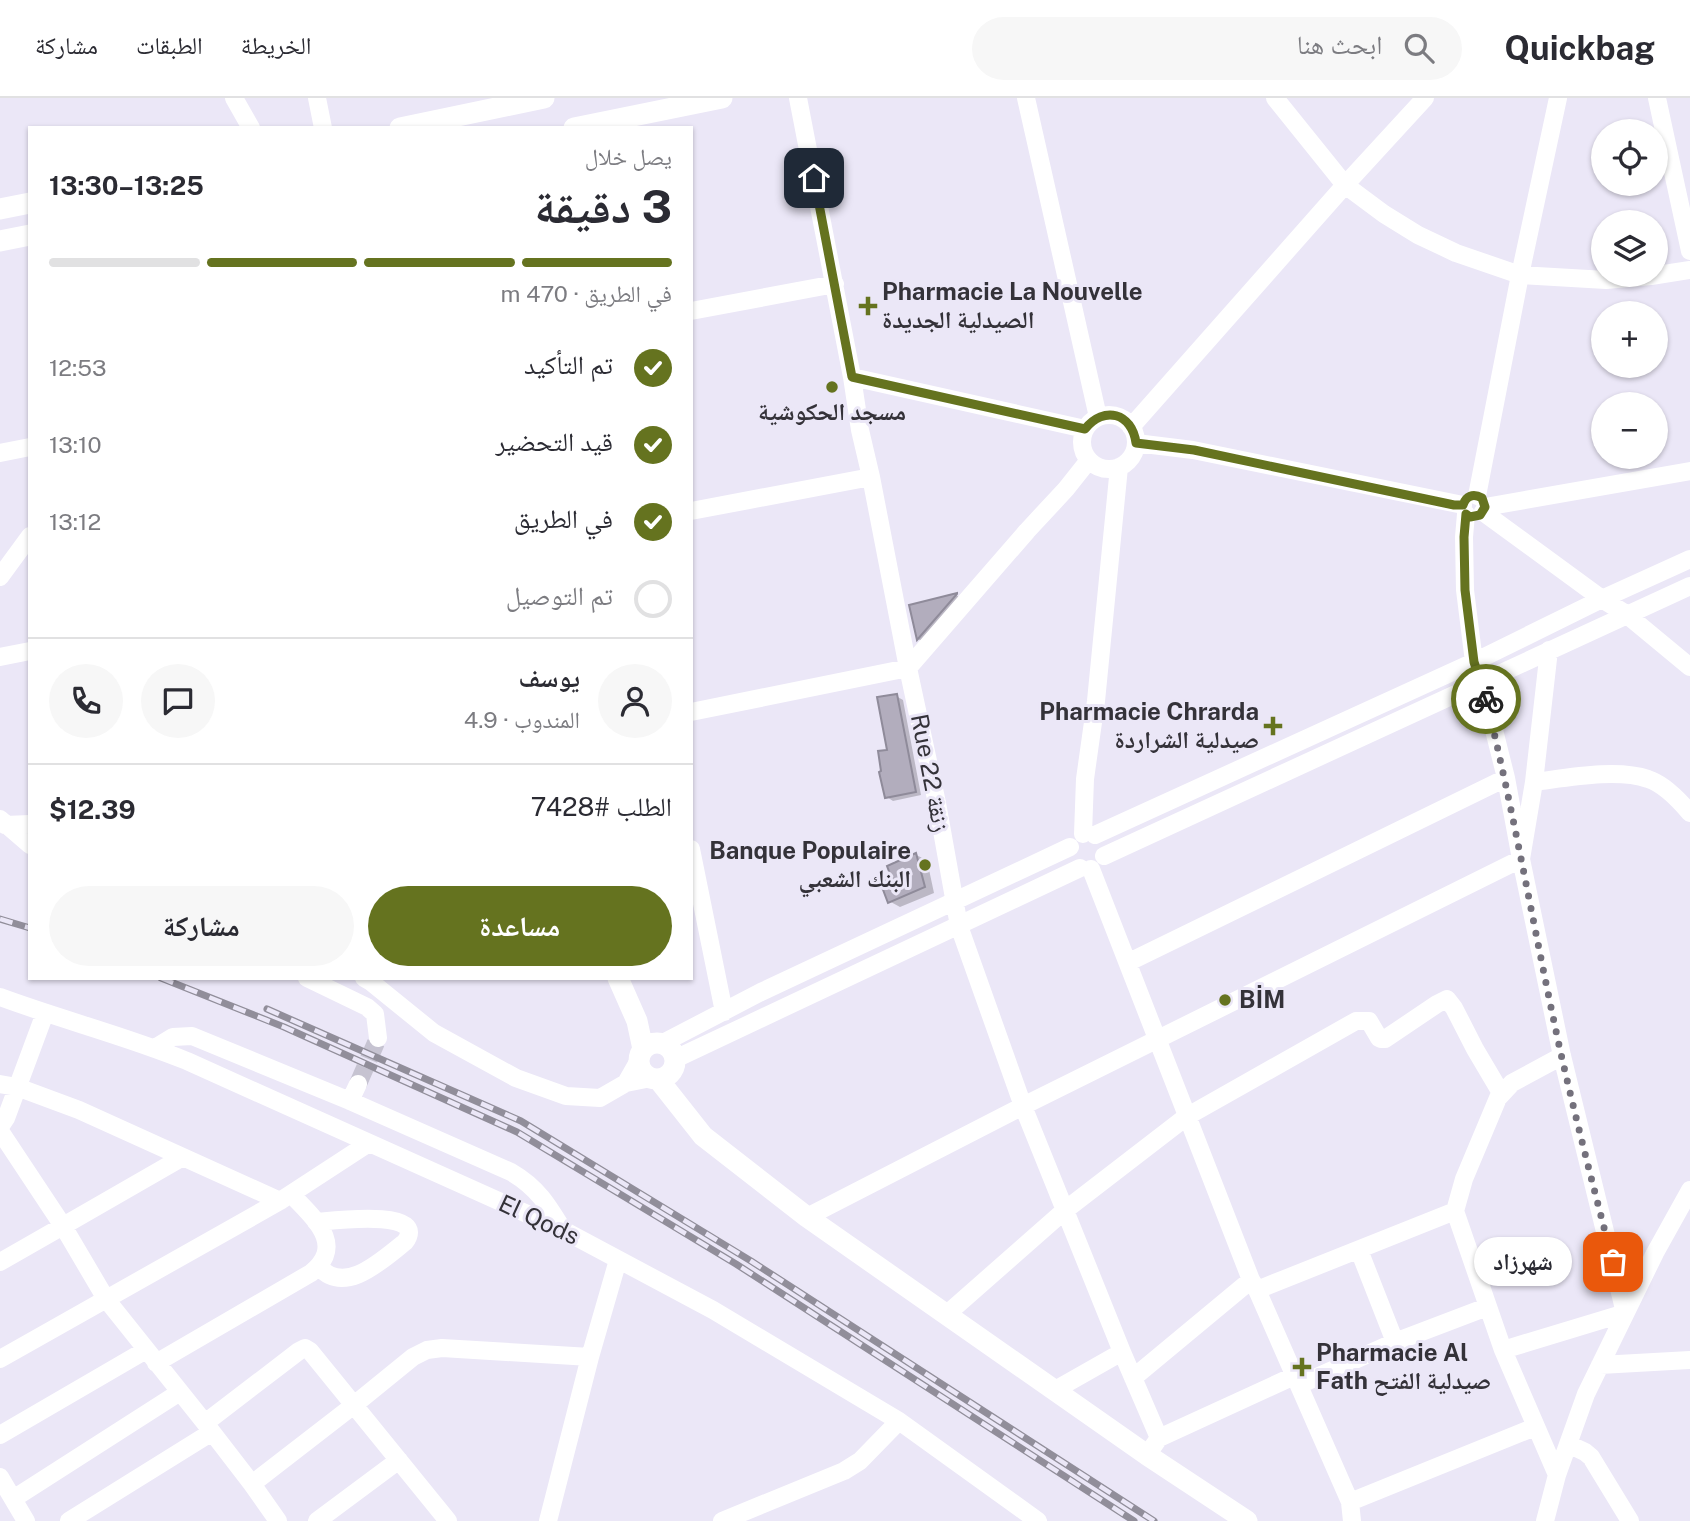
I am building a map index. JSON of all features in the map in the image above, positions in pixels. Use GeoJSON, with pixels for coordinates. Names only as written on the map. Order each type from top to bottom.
{"type":"FeatureCollection","features":[{"type":"Feature","properties":{"kind":"main road"},"geometry":{"type":"LineString","coordinates":[[409,126],[540,98]]}},
{"type":"Feature","properties":{"kind":"main road"},"geometry":{"type":"LineString","coordinates":[[584,126],[722,98]]}},
{"type":"Feature","properties":{"kind":"main road"},"geometry":{"type":"LineString","coordinates":[[0,209],[28,203]]}},
{"type":"Feature","properties":{"kind":"main road"},"geometry":{"type":"LineString","coordinates":[[0,241],[28,235]]}},
{"type":"Feature","properties":{"kind":"main road"},"geometry":{"type":"LineString","coordinates":[[619,980],[681,1109],[703,1136],[807,1217],[1055,1391],[1153,1446],[1247,1521]]}},
{"type":"Feature","properties":{"kind":"street"},"geometry":{"type":"LineString","coordinates":[[317,98],[323,126]]}},
{"type":"Feature","properties":{"kind":"street","name":"Rue 22 زنقة"},"geometry":{"type":"LineString","coordinates":[[798,98],[835,284],[860,430],[935,791],[959,926],[1023,1106],[1133,1378],[1153,1446]]}},
{"type":"Feature","properties":{"kind":"street"},"geometry":{"type":"LineString","coordinates":[[1026,98],[1091,423]]}},
{"type":"Feature","properties":{"kind":"street"},"geometry":{"type":"LineString","coordinates":[[1275,98],[1345,186],[1418,235],[1456,253],[1520,275],[1606,280],[1690,270]]}},
{"type":"Feature","properties":{"kind":"street"},"geometry":{"type":"LineString","coordinates":[[1425,98],[1345,186],[1134,435],[1131,458],[1119,467],[1111,469],[1103,468],[1089,460],[1084,453],[1082,437],[1091,423],[1107,415],[1117,416],[1125,420],[1134,435],[1194,450],[1475,507],[1690,471]]}},
{"type":"Feature","properties":{"kind":"street"},"geometry":{"type":"LineString","coordinates":[[1558,98],[1475,507],[1464,537],[1465,590],[1474,662],[1482,682],[1506,778],[1562,1056],[1625,1313]]}},
{"type":"Feature","properties":{"kind":"street"},"geometry":{"type":"LineString","coordinates":[[1657,98],[1690,251]]}},
{"type":"Feature","properties":{"kind":"street"},"geometry":{"type":"LineString","coordinates":[[235,101],[239,126]]}},
{"type":"Feature","properties":{"kind":"street"},"geometry":{"type":"LineString","coordinates":[[235,101],[250,126]]}},
{"type":"Feature","properties":{"kind":"street"},"geometry":{"type":"LineString","coordinates":[[693,311],[835,284]]}},
{"type":"Feature","properties":{"kind":"street"},"geometry":{"type":"LineString","coordinates":[[852,377],[1091,423]]}},
{"type":"Feature","properties":{"kind":"street"},"geometry":{"type":"LineString","coordinates":[[0,453],[28,447]]}},
{"type":"Feature","properties":{"kind":"street"},"geometry":{"type":"LineString","coordinates":[[693,712],[908,668],[1089,460]]}},
{"type":"Feature","properties":{"kind":"street"},"geometry":{"type":"LineString","coordinates":[[1083,839],[1103,844],[1105,850],[1092,864],[1074,864],[1071,859],[1083,839],[1085,779],[1096,701],[1119,467]]}},
{"type":"Feature","properties":{"kind":"street"},"geometry":{"type":"LineString","coordinates":[[693,511],[871,477]]}},
{"type":"Feature","properties":{"kind":"street"},"geometry":{"type":"LineString","coordinates":[[1475,507],[1626,614],[1690,667]]}},
{"type":"Feature","properties":{"kind":"street"},"geometry":{"type":"LineString","coordinates":[[0,577],[28,539]]}},
{"type":"Feature","properties":{"kind":"street"},"geometry":{"type":"LineString","coordinates":[[367,980],[433,1032],[516,1078],[566,1096],[600,1098],[626,1083],[724,1012],[773,986],[1083,839],[1474,662],[1690,559]]}},
{"type":"Feature","properties":{"kind":"street"},"geometry":{"type":"LineString","coordinates":[[657,1061],[959,926],[1690,586]]}},
{"type":"Feature","properties":{"kind":"street"},"geometry":{"type":"LineString","coordinates":[[1521,859],[1534,782],[1549,650]]}},
{"type":"Feature","properties":{"kind":"street"},"geometry":{"type":"LineString","coordinates":[[0,657],[28,651]]}},
{"type":"Feature","properties":{"kind":"street"},"geometry":{"type":"LineString","coordinates":[[1534,782],[1598,774],[1636,775],[1661,786],[1690,813]]}},
{"type":"Feature","properties":{"kind":"street"},"geometry":{"type":"LineString","coordinates":[[1129,962],[1506,778]]}},
{"type":"Feature","properties":{"kind":"street"},"geometry":{"type":"LineString","coordinates":[[3,822],[28,824]]}},
{"type":"Feature","properties":{"kind":"street"},"geometry":{"type":"LineString","coordinates":[[3,822],[28,843]]}},
{"type":"Feature","properties":{"kind":"street"},"geometry":{"type":"LineString","coordinates":[[693,859],[724,1012]]}},
{"type":"Feature","properties":{"kind":"street"},"geometry":{"type":"LineString","coordinates":[[807,1217],[1023,1106],[1521,859]]}},
{"type":"Feature","properties":{"kind":"street"},"geometry":{"type":"LineString","coordinates":[[1092,864],[1186,1117],[1254,1285],[1350,1502],[1352,1521]]}},
{"type":"Feature","properties":{"kind":"street"},"geometry":{"type":"LineString","coordinates":[[311,980],[367,1007],[375,1014],[378,1038]]}},
{"type":"Feature","properties":{"kind":"street","name":"El Qods"},"geometry":{"type":"LineString","coordinates":[[0,997],[155,1048],[563,1230],[713,1310],[899,1421],[1038,1521]]}},
{"type":"Feature","properties":{"kind":"street"},"geometry":{"type":"LineString","coordinates":[[947,1314],[1064,1210],[1186,1117],[1356,1021],[1369,1021],[1379,1038],[1385,1039],[1445,999],[1450,1001],[1501,1093]]}},
{"type":"Feature","properties":{"kind":"street"},"geometry":{"type":"LineString","coordinates":[[45,1013],[8,1086],[6,1118],[0,1129],[63,1226],[106,1299],[209,1427],[278,1521]]}},
{"type":"Feature","properties":{"kind":"street"},"geometry":{"type":"LineString","coordinates":[[155,1048],[173,1037],[192,1036],[350,1101],[521,1178],[539,1193],[563,1230]]}},
{"type":"Feature","properties":{"kind":"street"},"geometry":{"type":"LineString","coordinates":[[1557,1475],[1503,1350],[1455,1211],[1464,1179],[1501,1093],[1512,1083],[1562,1056]]}},
{"type":"Feature","properties":{"kind":"street"},"geometry":{"type":"LineString","coordinates":[[350,1101],[358,1084]]}},
{"type":"Feature","properties":{"kind":"street"},"geometry":{"type":"LineString","coordinates":[[0,1435],[312,1273],[328,1252],[326,1238],[316,1222],[285,1198],[79,1111],[8,1086]]}},
{"type":"Feature","properties":{"kind":"street"},"geometry":{"type":"LineString","coordinates":[[0,1360],[285,1198],[369,1143]]}},
{"type":"Feature","properties":{"kind":"street"},"geometry":{"type":"LineString","coordinates":[[0,1262],[183,1157]]}},
{"type":"Feature","properties":{"kind":"street"},"geometry":{"type":"LineString","coordinates":[[1545,1521],[1557,1475],[1586,1394],[1655,1253],[1690,1190]]}},
{"type":"Feature","properties":{"kind":"street"},"geometry":{"type":"LineString","coordinates":[[1133,1378],[1254,1285],[1359,1250],[1455,1211]]}},
{"type":"Feature","properties":{"kind":"street"},"geometry":{"type":"LineString","coordinates":[[316,1222],[374,1219],[401,1222],[410,1231],[405,1242],[373,1266],[350,1278],[333,1278],[319,1267]]}},
{"type":"Feature","properties":{"kind":"street"},"geometry":{"type":"LineString","coordinates":[[1359,1250],[1395,1342]]}},
{"type":"Feature","properties":{"kind":"street"},"geometry":{"type":"LineString","coordinates":[[548,1521],[618,1260]]}},
{"type":"Feature","properties":{"kind":"street"},"geometry":{"type":"LineString","coordinates":[[1153,1446],[1297,1381],[1487,1307]]}},
{"type":"Feature","properties":{"kind":"street"},"geometry":{"type":"LineString","coordinates":[[1503,1350],[1625,1313]]}},
{"type":"Feature","properties":{"kind":"street"},"geometry":{"type":"LineString","coordinates":[[69,1521],[209,1427],[299,1351],[305,1349],[310,1351],[444,1519]]}},
{"type":"Feature","properties":{"kind":"street"},"geometry":{"type":"LineString","coordinates":[[253,1484],[426,1349],[590,1357]]}},
{"type":"Feature","properties":{"kind":"street"},"geometry":{"type":"LineString","coordinates":[[1055,1391],[1122,1352]]}},
{"type":"Feature","properties":{"kind":"street"},"geometry":{"type":"LineString","coordinates":[[1600,1365],[1690,1360]]}},
{"type":"Feature","properties":{"kind":"street"},"geometry":{"type":"LineString","coordinates":[[13,1499],[180,1392]]}},
{"type":"Feature","properties":{"kind":"street"},"geometry":{"type":"LineString","coordinates":[[722,1521],[844,1471],[860,1461],[899,1421]]}},
{"type":"Feature","properties":{"kind":"street"},"geometry":{"type":"LineString","coordinates":[[1350,1502],[1535,1427]]}},
{"type":"Feature","properties":{"kind":"street"},"geometry":{"type":"LineString","coordinates":[[1568,1444],[1591,1457],[1630,1521]]}},
{"type":"Feature","properties":{"kind":"street"},"geometry":{"type":"LineString","coordinates":[[317,1521],[399,1460]]}},
{"type":"Feature","properties":{"kind":"street"},"geometry":{"type":"LineString","coordinates":[[0,1477],[26,1521]]}},
{"type":"Feature","properties":{"kind":"building"},"geometry":{"type":"Polygon","coordinates":[[[957,594],[917,640],[909,605],[957,594]]]}},
{"type":"Feature","properties":{"kind":"building"},"geometry":{"type":"Polygon","coordinates":[[[897,694],[916,792],[885,798],[879,772],[878,751],[887,750],[877,697],[897,694]]]}},
{"type":"Feature","properties":{"kind":"building"},"geometry":{"type":"Polygon","coordinates":[[[916,853],[925,887],[888,903],[879,879],[890,874],[887,866],[916,853]]]}},
{"type":"Feature","properties":{"kind":"tunnel"},"geometry":{"type":"LineString","coordinates":[[358,1084],[378,1038]]}},
{"type":"Feature","properties":{"kind":"railway"},"geometry":{"type":"LineString","coordinates":[[0,919],[28,927]]}},
{"type":"Feature","properties":{"kind":"railway"},"geometry":{"type":"LineString","coordinates":[[166,980],[284,1027],[517,1132],[736,1264],[1134,1521]]}},
{"type":"Feature","properties":{"kind":"railway"},"geometry":{"type":"LineString","coordinates":[[267,1009],[521,1121],[751,1261],[1154,1521]]}},
{"type":"Feature","properties":{"kind":"way so far"},"geometry":{"type":"LineString","coordinates":[[1486,699],[1506,778],[1562,1056],[1613,1262]]}},
{"type":"Feature","properties":{"kind":"place","name":"Pharmacie La Nouvelle الصيدلية الجديدة"},"geometry":{"type":"Point","coordinates":[868,306]}},
{"type":"Feature","properties":{"kind":"place","name":"مسجد الحكوشية"},"geometry":{"type":"Point","coordinates":[832,387]}},
{"type":"Feature","properties":{"kind":"place","name":"Pharmacie Chrarda صيدلية الشراردة"},"geometry":{"type":"Point","coordinates":[1273,726]}},
{"type":"Feature","properties":{"kind":"place","name":"Banque Populaire البنك الشعبي"},"geometry":{"type":"Point","coordinates":[925,865]}},
{"type":"Feature","properties":{"kind":"place","name":"BİM"},"geometry":{"type":"Point","coordinates":[1225,1000]}},
{"type":"Feature","properties":{"kind":"place","name":"شهرزاد"},"geometry":{"type":"Point","coordinates":[1613,1262]}},
{"type":"Feature","properties":{"kind":"place","name":"Pharmacie Al Fath صيدلية الفتح"},"geometry":{"type":"Point","coordinates":[1302,1367]}},
{"type":"Feature","properties":{"kind":"route"},"geometry":{"type":"LineString","coordinates":[[814,178],[852,377],[1085,429],[1098,417],[1117,416],[1131,427],[1136,443],[1194,450],[1454,505],[1463,505],[1464,500],[1472,495],[1482,498],[1485,507],[1480,515],[1470,517],[1466,514],[1465,590],[1474,662],[1486,699]]}}]}
